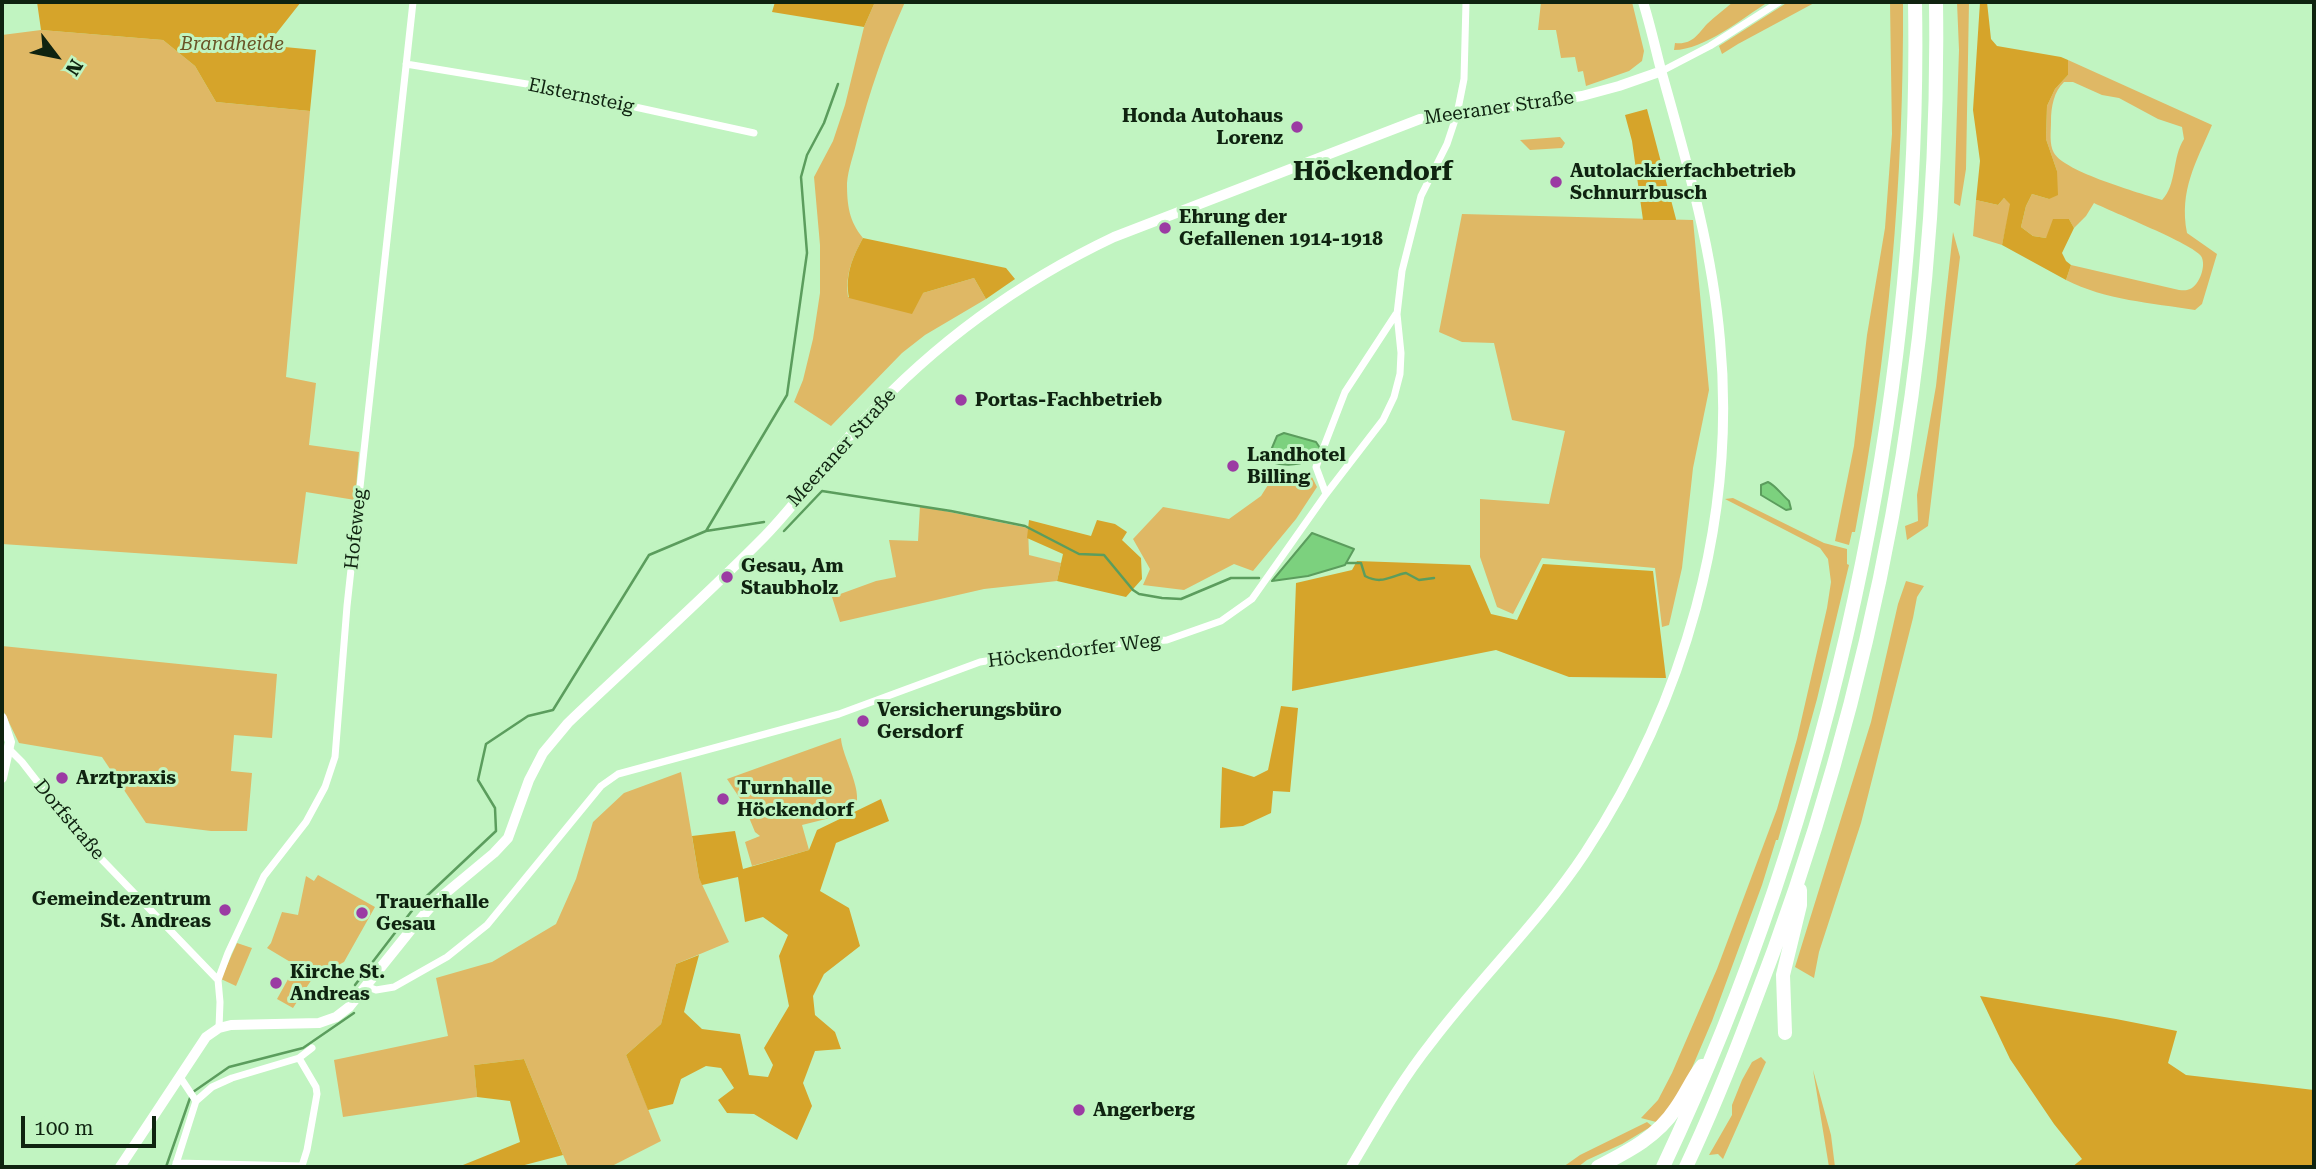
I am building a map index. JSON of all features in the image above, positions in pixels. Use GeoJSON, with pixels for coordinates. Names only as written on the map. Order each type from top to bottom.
{"type":"FeatureCollection","features":[{"type":"Feature","properties":{"kind":"highway"},"geometry":{"type":"LineString","coordinates":[[1663,1167],[1714,1051],[1762,923],[1802,803],[1861,568],[1892,377],[1902,295],[1915,101],[1914,2]]}},
{"type":"Feature","properties":{"kind":"highway"},"geometry":{"type":"LineString","coordinates":[[1686,1167],[1775,951],[1800,876],[1843,729],[1882,566],[1913,382],[1924,288],[1933,154],[1936,2]]}},
{"type":"Feature","properties":{"kind":"highway"},"geometry":{"type":"LineString","coordinates":[[1785,1033],[1783,975],[1800,905],[1800,876]]}},
{"type":"Feature","properties":{"kind":"highway"},"geometry":{"type":"LineString","coordinates":[[1598,1167],[1648,1139],[1666,1122],[1678,1106],[1691,1080],[1714,1051]]}},
{"type":"Feature","properties":{"kind":"street","name":"Hofeweg"},"geometry":{"type":"LineString","coordinates":[[219,1028],[218,980],[238,931],[264,876],[306,822],[325,788],[335,757],[348,604],[413,2]]}},
{"type":"Feature","properties":{"kind":"street","name":"Höckendorfer Weg"},"geometry":{"type":"LineString","coordinates":[[366,986],[376,990],[394,987],[447,957],[486,925],[601,786],[618,774],[839,714],[980,662],[1074,647],[1167,640],[1220,621],[1252,599],[1326,494],[1383,420],[1394,397],[1402,353],[1396,314],[1402,271],[1421,196],[1447,144],[1457,114],[1464,79],[1466,2]]}},
{"type":"Feature","properties":{"kind":"street"},"geometry":{"type":"LineString","coordinates":[[1351,1167],[1411,1069],[1583,856],[1631,775],[1653,731],[1676,673],[1695,613],[1712,537],[1719,472],[1722,385],[1716,302],[1701,217],[1643,2]]}},
{"type":"Feature","properties":{"kind":"street","name":"Meeraner Straße"},"geometry":{"type":"LineString","coordinates":[[219,1028],[230,1025],[318,1023],[336,1017],[349,1007],[435,902],[508,838],[529,780],[543,753],[568,723],[766,534],[862,422],[914,370],[949,339],[1002,299],[1032,280],[1115,237],[1420,119],[1582,96],[1662,71],[1710,46],[1779,2]]}},
{"type":"Feature","properties":{"kind":"street","name":"Elsternsteig"},"geometry":{"type":"LineString","coordinates":[[406,64],[540,86],[754,133]]}},
{"type":"Feature","properties":{"kind":"street"},"geometry":{"type":"LineString","coordinates":[[1326,494],[1316,467],[1345,392],[1396,314]]}},
{"type":"Feature","properties":{"kind":"street"},"geometry":{"type":"LineString","coordinates":[[2,718],[9,736],[9,749],[2,778]]}},
{"type":"Feature","properties":{"kind":"street","name":"Dorfstraße"},"geometry":{"type":"LineString","coordinates":[[9,749],[82,839],[218,980]]}},
{"type":"Feature","properties":{"kind":"street"},"geometry":{"type":"LineString","coordinates":[[120,1167],[206,1037],[219,1028]]}},
{"type":"Feature","properties":{"kind":"street"},"geometry":{"type":"LineString","coordinates":[[193,1096],[232,1078],[299,1058],[312,1048]]}},
{"type":"Feature","properties":{"kind":"street"},"geometry":{"type":"LineString","coordinates":[[180,1077],[193,1096],[175,1165],[302,1166],[317,1094],[316,1087],[299,1058]]}},
{"type":"Feature","properties":{"kind":"shaded area"},"geometry":{"type":"Polygon","coordinates":[[[875,2],[905,2],[872,87],[849,172],[848,206],[863,238],[850,267],[848,297],[923,293],[974,278],[986,299],[925,335],[902,353],[831,426],[794,402],[803,380],[813,339],[820,293],[820,245],[814,177],[833,141],[845,105],[864,27],[875,2]]]}},
{"type":"Feature","properties":{"kind":"shaded area"},"geometry":{"type":"Polygon","coordinates":[[[1541,2],[1632,2],[1644,51],[1642,61],[1629,71],[1586,86],[1583,71],[1578,72],[1575,57],[1561,58],[1556,30],[1538,30],[1541,2]]]}},
{"type":"Feature","properties":{"kind":"shaded area"},"geometry":{"type":"Polygon","coordinates":[[[1733,2],[1768,2],[1710,39],[1686,49],[1674,50],[1675,43],[1694,38],[1733,2]]]}},
{"type":"Feature","properties":{"kind":"shaded area"},"geometry":{"type":"Polygon","coordinates":[[[1788,2],[1816,2],[1722,54],[1719,46],[1788,2]]]}},
{"type":"Feature","properties":{"kind":"shaded area"},"geometry":{"type":"Polygon","coordinates":[[[1890,2],[1903,2],[1901,135],[1892,268],[1867,466],[1855,532],[1852,532],[1849,545],[1835,541],[1854,446],[1867,335],[1885,228],[1892,134],[1890,2]]]}},
{"type":"Feature","properties":{"kind":"shaded area"},"geometry":{"type":"Polygon","coordinates":[[[1957,2],[1969,2],[1966,169],[1960,206],[1954,203],[1959,50],[1957,2]]]}},
{"type":"Feature","properties":{"kind":"shaded area"},"geometry":{"type":"Polygon","coordinates":[[[41,30],[163,40],[195,66],[216,102],[310,111],[286,377],[316,383],[309,445],[359,452],[355,500],[306,492],[297,564],[2,544],[2,35],[41,30]]]}},
{"type":"Feature","properties":{"kind":"shaded area"},"geometry":{"type":"Polygon","coordinates":[[[2068,60],[2212,125],[2190,177],[2185,203],[2187,233],[2217,254],[2202,304],[2195,310],[2113,296],[2066,280],[2071,265],[2179,290],[2190,289],[2201,275],[2203,260],[2195,251],[2168,236],[2094,203],[2074,228],[2069,219],[2046,238],[2033,236],[2021,227],[2032,194],[2049,199],[2057,171],[2046,139],[2047,106],[2055,89],[2068,75],[2068,60]],[[2064,82],[2054,100],[2051,146],[2054,153],[2072,167],[2087,174],[2162,200],[2170,187],[2184,139],[2182,127],[2158,119],[2119,98],[2102,95],[2073,82],[2064,82]]]}},
{"type":"Feature","properties":{"kind":"shaded area"},"geometry":{"type":"Polygon","coordinates":[[[1560,137],[1565,143],[1562,148],[1530,150],[1520,140],[1560,137]]]}},
{"type":"Feature","properties":{"kind":"shaded area"},"geometry":{"type":"Polygon","coordinates":[[[2004,198],[2011,204],[2002,245],[1973,236],[1976,200],[1998,205],[2004,198]]]}},
{"type":"Feature","properties":{"kind":"shaded area"},"geometry":{"type":"Polygon","coordinates":[[[1462,214],[1693,220],[1709,390],[1693,468],[1682,568],[1669,625],[1662,627],[1655,568],[1542,558],[1513,614],[1497,607],[1480,557],[1480,499],[1549,504],[1565,431],[1512,420],[1494,343],[1462,342],[1439,332],[1462,214]]]}},
{"type":"Feature","properties":{"kind":"shaded area"},"geometry":{"type":"Polygon","coordinates":[[[1953,232],[1960,257],[1928,526],[1907,540],[1905,526],[1918,521],[1917,495],[1936,386],[1953,232]]]}},
{"type":"Feature","properties":{"kind":"shaded area"},"geometry":{"type":"Polygon","coordinates":[[[1284,433],[1316,442],[1320,448],[1317,454],[1299,464],[1271,462],[1269,455],[1277,436],[1284,433]]]}},
{"type":"Feature","properties":{"kind":"shaded area"},"geometry":{"type":"Polygon","coordinates":[[[1311,475],[1317,487],[1296,519],[1253,571],[1234,564],[1184,590],[1143,585],[1150,569],[1133,539],[1163,507],[1229,519],[1261,496],[1273,477],[1311,475]]]}},
{"type":"Feature","properties":{"kind":"shaded area"},"geometry":{"type":"Polygon","coordinates":[[[1768,482],[1789,501],[1791,509],[1786,510],[1761,495],[1761,485],[1768,482]]]}},
{"type":"Feature","properties":{"kind":"shaded area"},"geometry":{"type":"Polygon","coordinates":[[[1733,498],[1824,543],[1847,549],[1849,565],[1817,699],[1778,840],[1712,1021],[1683,1089],[1660,1123],[1641,1118],[1658,1100],[1672,1073],[1717,969],[1777,809],[1797,739],[1831,582],[1828,559],[1820,548],[1725,499],[1733,498]]]}},
{"type":"Feature","properties":{"kind":"shaded area"},"geometry":{"type":"Polygon","coordinates":[[[920,506],[1028,528],[1029,555],[1061,563],[1057,581],[984,589],[840,622],[832,597],[876,581],[896,577],[889,540],[918,541],[920,506]]]}},
{"type":"Feature","properties":{"kind":"shaded area"},"geometry":{"type":"Polygon","coordinates":[[[1312,533],[1354,549],[1345,565],[1308,576],[1272,581],[1312,533]]]}},
{"type":"Feature","properties":{"kind":"shaded area"},"geometry":{"type":"Polygon","coordinates":[[[1906,581],[1924,586],[1917,597],[1861,823],[1819,952],[1814,978],[1795,967],[1871,722],[1898,604],[1906,581]]]}},
{"type":"Feature","properties":{"kind":"shaded area"},"geometry":{"type":"Polygon","coordinates":[[[2,646],[277,674],[272,738],[234,735],[231,771],[252,773],[247,831],[211,831],[146,823],[102,757],[19,743],[2,708],[2,646]]]}},
{"type":"Feature","properties":{"kind":"shaded area"},"geometry":{"type":"Polygon","coordinates":[[[841,738],[856,789],[855,807],[850,813],[802,825],[809,850],[752,866],[745,842],[760,836],[755,832],[743,803],[727,779],[841,738]]]}},
{"type":"Feature","properties":{"kind":"shaded area"},"geometry":{"type":"Polygon","coordinates":[[[681,772],[699,878],[729,942],[676,964],[661,1024],[626,1055],[661,1141],[610,1167],[568,1167],[524,1059],[474,1065],[477,1097],[343,1117],[334,1060],[448,1036],[436,978],[492,962],[556,924],[576,879],[593,822],[624,793],[681,772]]]}},
{"type":"Feature","properties":{"kind":"shaded area"},"geometry":{"type":"Polygon","coordinates":[[[318,875],[375,907],[344,962],[312,979],[293,1008],[277,999],[292,972],[289,969],[292,963],[267,948],[282,912],[298,915],[306,876],[314,881],[318,875]]]}},
{"type":"Feature","properties":{"kind":"shaded area"},"geometry":{"type":"Polygon","coordinates":[[[237,943],[252,948],[236,986],[221,979],[237,943]]]}},
{"type":"Feature","properties":{"kind":"shaded area"},"geometry":{"type":"Polygon","coordinates":[[[1761,1057],[1766,1062],[1723,1159],[1718,1154],[1709,1155],[1732,1115],[1732,1105],[1742,1080],[1752,1062],[1761,1057]]]}},
{"type":"Feature","properties":{"kind":"shaded area"},"geometry":{"type":"Polygon","coordinates":[[[1813,1070],[1831,1135],[1835,1167],[1829,1167],[1813,1070]]]}},
{"type":"Feature","properties":{"kind":"shaded area"},"geometry":{"type":"Polygon","coordinates":[[[1647,1122],[1652,1126],[1622,1144],[1578,1167],[1563,1167],[1580,1155],[1647,1122]]]}},
{"type":"Feature","properties":{"kind":"green space","name":"Brandheide"},"geometry":{"type":"Polygon","coordinates":[[[37,2],[301,2],[275,35],[274,46],[316,50],[310,111],[216,102],[195,66],[163,40],[41,30],[37,2]]]}},
{"type":"Feature","properties":{"kind":"green space"},"geometry":{"type":"Polygon","coordinates":[[[775,2],[875,2],[864,27],[772,12],[775,2]]]}},
{"type":"Feature","properties":{"kind":"green space"},"geometry":{"type":"Polygon","coordinates":[[[1980,2],[1987,2],[1991,39],[1997,46],[2068,60],[2068,75],[2055,89],[2047,106],[2046,139],[2057,171],[2058,195],[2049,199],[2032,194],[2021,227],[2033,236],[2046,238],[2053,219],[2069,219],[2074,228],[2062,253],[2071,265],[2066,280],[2002,245],[2010,204],[2004,198],[1998,205],[1976,200],[1980,161],[1973,110],[1980,2]]]}},
{"type":"Feature","properties":{"kind":"green space"},"geometry":{"type":"Polygon","coordinates":[[[1647,109],[1676,220],[1643,220],[1632,141],[1625,115],[1647,109]]]}},
{"type":"Feature","properties":{"kind":"green space"},"geometry":{"type":"Polygon","coordinates":[[[863,238],[1006,268],[1015,279],[986,299],[974,278],[923,293],[912,314],[849,298],[850,267],[863,238]]]}},
{"type":"Feature","properties":{"kind":"green space"},"geometry":{"type":"Polygon","coordinates":[[[1029,520],[1091,536],[1097,520],[1115,524],[1127,532],[1122,540],[1141,558],[1142,579],[1126,597],[1057,581],[1063,554],[1027,538],[1029,520]]]}},
{"type":"Feature","properties":{"kind":"green space"},"geometry":{"type":"Polygon","coordinates":[[[1357,561],[1470,565],[1491,614],[1517,620],[1543,564],[1653,571],[1666,678],[1569,677],[1496,650],[1292,691],[1296,583],[1352,570],[1357,561]]]}},
{"type":"Feature","properties":{"kind":"green space"},"geometry":{"type":"Polygon","coordinates":[[[1281,706],[1298,708],[1290,792],[1273,791],[1271,813],[1243,826],[1220,828],[1222,767],[1254,777],[1268,770],[1281,706]]]}},
{"type":"Feature","properties":{"kind":"green space"},"geometry":{"type":"Polygon","coordinates":[[[881,799],[889,821],[836,843],[820,891],[849,908],[860,946],[824,974],[813,996],[815,1015],[835,1032],[841,1049],[815,1051],[803,1083],[812,1106],[797,1140],[754,1114],[727,1113],[718,1100],[734,1088],[721,1068],[706,1066],[681,1079],[673,1104],[648,1110],[626,1055],[661,1024],[676,964],[699,955],[684,1012],[702,1029],[740,1034],[749,1075],[768,1077],[773,1065],[764,1048],[789,1006],[779,956],[788,935],[763,917],[745,922],[738,877],[702,885],[692,836],[735,831],[743,869],[809,850],[817,830],[881,799]]]}},
{"type":"Feature","properties":{"kind":"green space"},"geometry":{"type":"Polygon","coordinates":[[[1980,996],[2177,1031],[2168,1063],[2186,1075],[2314,1090],[2314,1167],[2072,1167],[2082,1159],[2054,1124],[2010,1059],[1980,996]]]}},
{"type":"Feature","properties":{"kind":"green space"},"geometry":{"type":"Polygon","coordinates":[[[524,1059],[563,1155],[517,1167],[458,1167],[520,1142],[510,1101],[477,1097],[474,1065],[524,1059]]]}},
{"type":"Feature","properties":{"kind":"waterway"},"geometry":{"type":"LineString","coordinates":[[355,985],[414,908],[496,831],[495,808],[478,780],[486,744],[528,716],[553,710],[649,555],[706,531],[787,395],[807,253],[801,177],[807,155],[824,123],[838,84]]}},
{"type":"Feature","properties":{"kind":"waterway"},"geometry":{"type":"LineString","coordinates":[[784,531],[822,491],[951,511],[1025,526],[1079,554],[1104,555],[1139,594],[1181,599],[1231,578],[1259,578]]}},
{"type":"Feature","properties":{"kind":"waterway"},"geometry":{"type":"LineString","coordinates":[[706,531],[764,522]]}},
{"type":"Feature","properties":{"kind":"waterway"},"geometry":{"type":"LineString","coordinates":[[1347,563],[1361,563],[1365,576],[1376,580],[1406,573],[1419,580],[1434,578]]}},
{"type":"Feature","properties":{"kind":"waterway"},"geometry":{"type":"LineString","coordinates":[[193,1092],[229,1067],[303,1048],[354,1013]]}},
{"type":"Feature","properties":{"kind":"waterway"},"geometry":{"type":"LineString","coordinates":[[166,1167],[190,1098]]}},
{"type":"Feature","properties":{"kind":"place","name":"Honda Autohaus Lorenz"},"geometry":{"type":"Point","coordinates":[1297,127]}},
{"type":"Feature","properties":{"kind":"place","name":"Autolackierfachbetrieb Schnurrbusch"},"geometry":{"type":"Point","coordinates":[1556,182]}},
{"type":"Feature","properties":{"kind":"place","name":"Ehrung der Gefallenen 1914-1918"},"geometry":{"type":"Point","coordinates":[1165,228]}},
{"type":"Feature","properties":{"kind":"place","name":"Portas-Fachbetrieb"},"geometry":{"type":"Point","coordinates":[961,400]}},
{"type":"Feature","properties":{"kind":"place","name":"Landhotel Billing"},"geometry":{"type":"Point","coordinates":[1233,466]}},
{"type":"Feature","properties":{"kind":"place","name":"Gesau, Am Staubholz"},"geometry":{"type":"Point","coordinates":[727,577]}},
{"type":"Feature","properties":{"kind":"place","name":"Versicherungsbüro Gersdorf"},"geometry":{"type":"Point","coordinates":[863,721]}},
{"type":"Feature","properties":{"kind":"place","name":"Arztpraxis"},"geometry":{"type":"Point","coordinates":[62,778]}},
{"type":"Feature","properties":{"kind":"place","name":"Turnhalle Höckendorf"},"geometry":{"type":"Point","coordinates":[723,799]}},
{"type":"Feature","properties":{"kind":"place","name":"Gemeindezentrum St. Andreas"},"geometry":{"type":"Point","coordinates":[225,910]}},
{"type":"Feature","properties":{"kind":"place","name":"Trauerhalle Gesau"},"geometry":{"type":"Point","coordinates":[362,913]}},
{"type":"Feature","properties":{"kind":"place","name":"Kirche St. Andreas"},"geometry":{"type":"Point","coordinates":[276,983]}},
{"type":"Feature","properties":{"kind":"place","name":"Angerberg"},"geometry":{"type":"Point","coordinates":[1079,1110]}},
{"type":"Feature","properties":{"kind":"district","name":"Höckendorf"},"geometry":{"type":"Point","coordinates":[1373,172]}}]}
